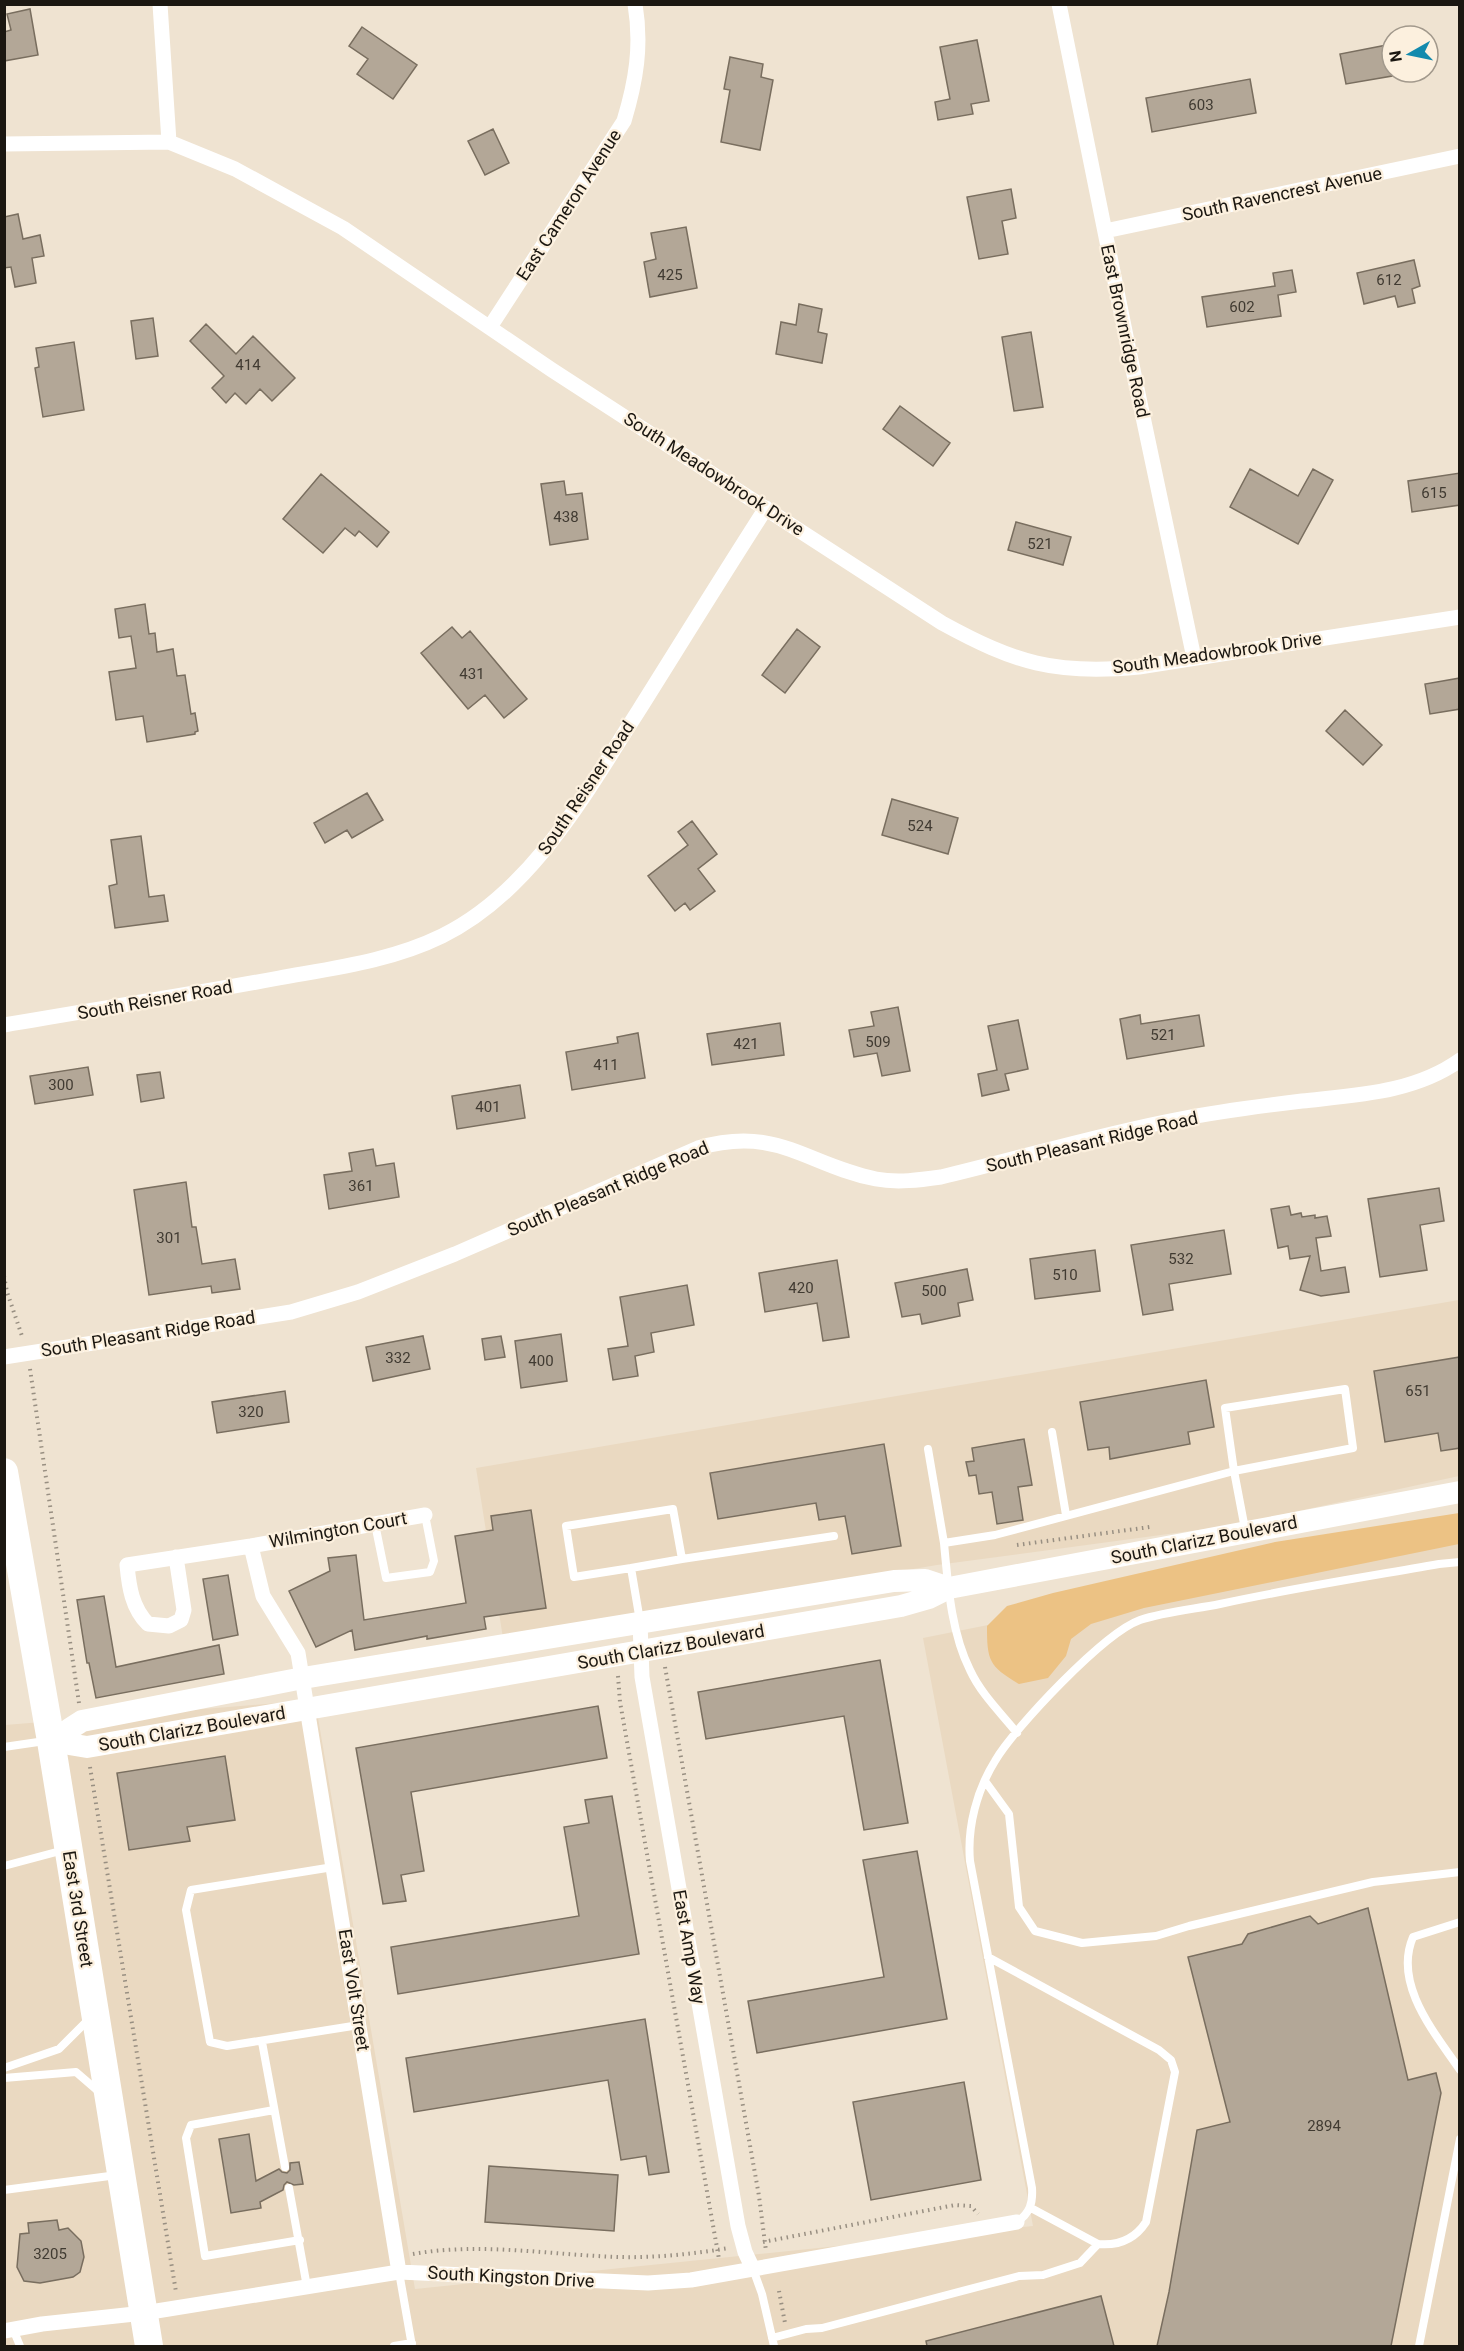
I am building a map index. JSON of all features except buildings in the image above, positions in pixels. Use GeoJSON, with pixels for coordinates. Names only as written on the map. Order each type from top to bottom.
{"type":"FeatureCollection","features":[{"type":"Feature","properties":{"kind":"highway","name":"East 3rd Street"},"geometry":{"type":"LineString","coordinates":[[4,1472],[69,1849],[149,2346]]}},
{"type":"Feature","properties":{"kind":"street"},"geometry":{"type":"LineString","coordinates":[[160,4],[169,142]]}},
{"type":"Feature","properties":{"kind":"street","name":"East Cameron Avenue"},"geometry":{"type":"LineString","coordinates":[[490,327],[624,121],[632,93],[640,46],[635,4]]}},
{"type":"Feature","properties":{"kind":"street","name":"East Brownridge Road"},"geometry":{"type":"LineString","coordinates":[[1059,4],[1194,657]]}},
{"type":"Feature","properties":{"kind":"street","name":"South Meadowbrook Drive"},"geometry":{"type":"LineString","coordinates":[[4,144],[169,142],[235,169],[343,228],[942,623],[1000,653],[1025,662],[1068,669],[1139,667],[1460,616]]}},
{"type":"Feature","properties":{"kind":"street","name":"South Ravencrest Avenue"},"geometry":{"type":"LineString","coordinates":[[1105,231],[1460,156]]}},
{"type":"Feature","properties":{"kind":"street","name":"South Reisner Road"},"geometry":{"type":"LineString","coordinates":[[4,1025],[352,965],[391,956],[416,947],[462,925],[516,883],[564,824],[625,732],[766,508]]}},
{"type":"Feature","properties":{"kind":"street","name":"South Pleasant Ridge Road"},"geometry":{"type":"LineString","coordinates":[[4,1356],[291,1312],[358,1292],[455,1254],[680,1156],[714,1144],[735,1141],[772,1143],[878,1179],[919,1180],[951,1175],[1115,1132],[1182,1119],[1250,1107],[1378,1093],[1418,1081],[1460,1060]]}},
{"type":"Feature","properties":{"kind":"street","name":"South Clarizz Boulevard"},"geometry":{"type":"LineString","coordinates":[[51,1741],[87,1747],[901,1606],[929,1598],[949,1588],[1460,1492]]}},
{"type":"Feature","properties":{"kind":"street","name":"Wilmington Court"},"geometry":{"type":"LineString","coordinates":[[176,1557],[184,1610],[181,1620],[169,1626],[148,1624],[136,1608],[129,1586],[127,1565],[425,1515]]}},
{"type":"Feature","properties":{"kind":"street","name":"Wilmington Court"},"geometry":{"type":"LineString","coordinates":[[251,1546],[263,1596],[298,1653],[308,1709]]}},
{"type":"Feature","properties":{"kind":"street","name":"South Clarizz Boulevard"},"geometry":{"type":"LineString","coordinates":[[51,1741],[82,1721],[303,1678],[894,1581],[925,1580],[949,1588]]}},
{"type":"Feature","properties":{"kind":"street","name":"East Amp Way"},"geometry":{"type":"LineString","coordinates":[[640,1622],[642,1677],[743,2246],[753,2270]]}},
{"type":"Feature","properties":{"kind":"street","name":"East Volt Street"},"geometry":{"type":"LineString","coordinates":[[308,1709],[398,2264]]}},
{"type":"Feature","properties":{"kind":"street","name":"South Kingston Drive"},"geometry":{"type":"LineString","coordinates":[[9,2330],[144,2313],[307,2288],[398,2264],[648,2283],[691,2280],[753,2270],[1017,2222]]}},
{"type":"Feature","properties":{"kind":"lane"},"geometry":{"type":"LineString","coordinates":[[944,1543],[995,1535],[1234,1471],[1353,1448],[1345,1389],[1225,1408],[1234,1471],[1246,1532]]}},
{"type":"Feature","properties":{"kind":"lane"},"geometry":{"type":"LineString","coordinates":[[1052,1432],[1066,1515]]}},
{"type":"Feature","properties":{"kind":"lane"},"geometry":{"type":"LineString","coordinates":[[928,1449],[956,1629],[969,1670],[1017,1733]]}},
{"type":"Feature","properties":{"kind":"lane"},"geometry":{"type":"LineString","coordinates":[[682,1559],[673,1509],[566,1526],[574,1577],[834,1536]]}},
{"type":"Feature","properties":{"kind":"lane"},"geometry":{"type":"LineString","coordinates":[[375,1524],[386,1578],[430,1572],[434,1562],[425,1515]]}},
{"type":"Feature","properties":{"kind":"lane"},"geometry":{"type":"LineString","coordinates":[[1017,2222],[1025,2217],[1031,2208],[1032,2188],[968,1842],[977,1800],[995,1761],[1050,1696],[1106,1643],[1140,1620],[1277,1592],[1460,1562]]}},
{"type":"Feature","properties":{"kind":"lane"},"geometry":{"type":"LineString","coordinates":[[631,1568],[640,1622]]}},
{"type":"Feature","properties":{"kind":"lane"},"geometry":{"type":"LineString","coordinates":[[4,1747],[51,1741]]}},
{"type":"Feature","properties":{"kind":"lane"},"geometry":{"type":"LineString","coordinates":[[985,1781],[1009,1814],[1019,1907],[1035,1931],[1082,1943],[1156,1936],[1373,1882],[1460,1872]]}},
{"type":"Feature","properties":{"kind":"lane"},"geometry":{"type":"LineString","coordinates":[[4,1866],[69,1849]]}},
{"type":"Feature","properties":{"kind":"lane"},"geometry":{"type":"LineString","coordinates":[[333,1867],[191,1890],[186,1910],[210,2042],[227,2046],[359,2025]]}},
{"type":"Feature","properties":{"kind":"lane"},"geometry":{"type":"LineString","coordinates":[[1460,1922],[1413,1936],[1407,1950],[1408,1973],[1420,2007],[1460,2070]]}},
{"type":"Feature","properties":{"kind":"lane"},"geometry":{"type":"LineString","coordinates":[[988,1956],[1160,2050],[1171,2060],[1175,2072],[1146,2222],[1139,2234],[1126,2241],[1107,2245],[1098,2244],[1031,2208]]}},
{"type":"Feature","properties":{"kind":"lane"},"geometry":{"type":"LineString","coordinates":[[4,2068],[59,2049],[87,2023],[94,2005]]}},
{"type":"Feature","properties":{"kind":"lane"},"geometry":{"type":"LineString","coordinates":[[262,2042],[285,2167]]}},
{"type":"Feature","properties":{"kind":"lane"},"geometry":{"type":"LineString","coordinates":[[4,2078],[76,2072],[110,2103]]}},
{"type":"Feature","properties":{"kind":"lane"},"geometry":{"type":"LineString","coordinates":[[274,2110],[191,2125],[186,2138],[205,2256],[300,2240]]}},
{"type":"Feature","properties":{"kind":"lane"},"geometry":{"type":"LineString","coordinates":[[1419,2346],[1460,2139]]}},
{"type":"Feature","properties":{"kind":"lane"},"geometry":{"type":"LineString","coordinates":[[4,2190],[121,2174]]}},
{"type":"Feature","properties":{"kind":"lane"},"geometry":{"type":"LineString","coordinates":[[289,2188],[307,2288]]}},
{"type":"Feature","properties":{"kind":"lane"},"geometry":{"type":"LineString","coordinates":[[753,2270],[762,2294],[773,2342],[806,2329],[822,2328],[1019,2276],[1043,2275],[1080,2263],[1098,2244]]}},
{"type":"Feature","properties":{"kind":"lane"},"geometry":{"type":"LineString","coordinates":[[394,2346],[412,2345],[398,2264]]}},
{"type":"Feature","properties":{"kind":"lane"},"geometry":{"type":"LineString","coordinates":[[9,2330],[20,2346]]}},
{"type":"Feature","properties":{"kind":"path"},"geometry":{"type":"LineString","coordinates":[[4,1276],[7,1292],[28,1353],[79,1704]]}},
{"type":"Feature","properties":{"kind":"path"},"geometry":{"type":"LineString","coordinates":[[665,1664],[765,2242]]}},
{"type":"Feature","properties":{"kind":"path"},"geometry":{"type":"LineString","coordinates":[[618,1672],[620,1702],[718,2250]]}},
{"type":"Feature","properties":{"kind":"path"},"geometry":{"type":"LineString","coordinates":[[91,1774],[174,2281]]}},
{"type":"Feature","properties":{"kind":"path"},"geometry":{"type":"LineString","coordinates":[[398,2264],[453,2249],[654,2257],[743,2246],[801,2233],[964,2204],[975,2208],[980,2229]]}},
{"type":"Feature","properties":{"kind":"path"},"geometry":{"type":"LineString","coordinates":[[779,2291],[785,2324],[792,2322]]}},
{"type":"Feature","properties":{"kind":"shaded area"},"geometry":{"type":"Polygon","coordinates":[[[1459,1300],[1459,1476],[1235,1525],[937,1565],[503,1638],[476,1468],[1459,1300]]]}},
{"type":"Feature","properties":{"kind":"shaded area"},"geometry":{"type":"Polygon","coordinates":[[[1459,1513],[1459,1544],[1144,1608],[1091,1624],[1071,1639],[1066,1656],[1048,1678],[1019,1684],[1001,1672],[989,1655],[987,1626],[1007,1606],[1053,1593],[1275,1542],[1459,1513]]]}},
{"type":"Feature","properties":{"kind":"shaded area"},"geometry":{"type":"Polygon","coordinates":[[[1459,1531],[1459,2346],[5,2346],[5,1725],[315,1700],[415,2289],[1033,2226],[923,1638],[1459,1531]]]}}]}
